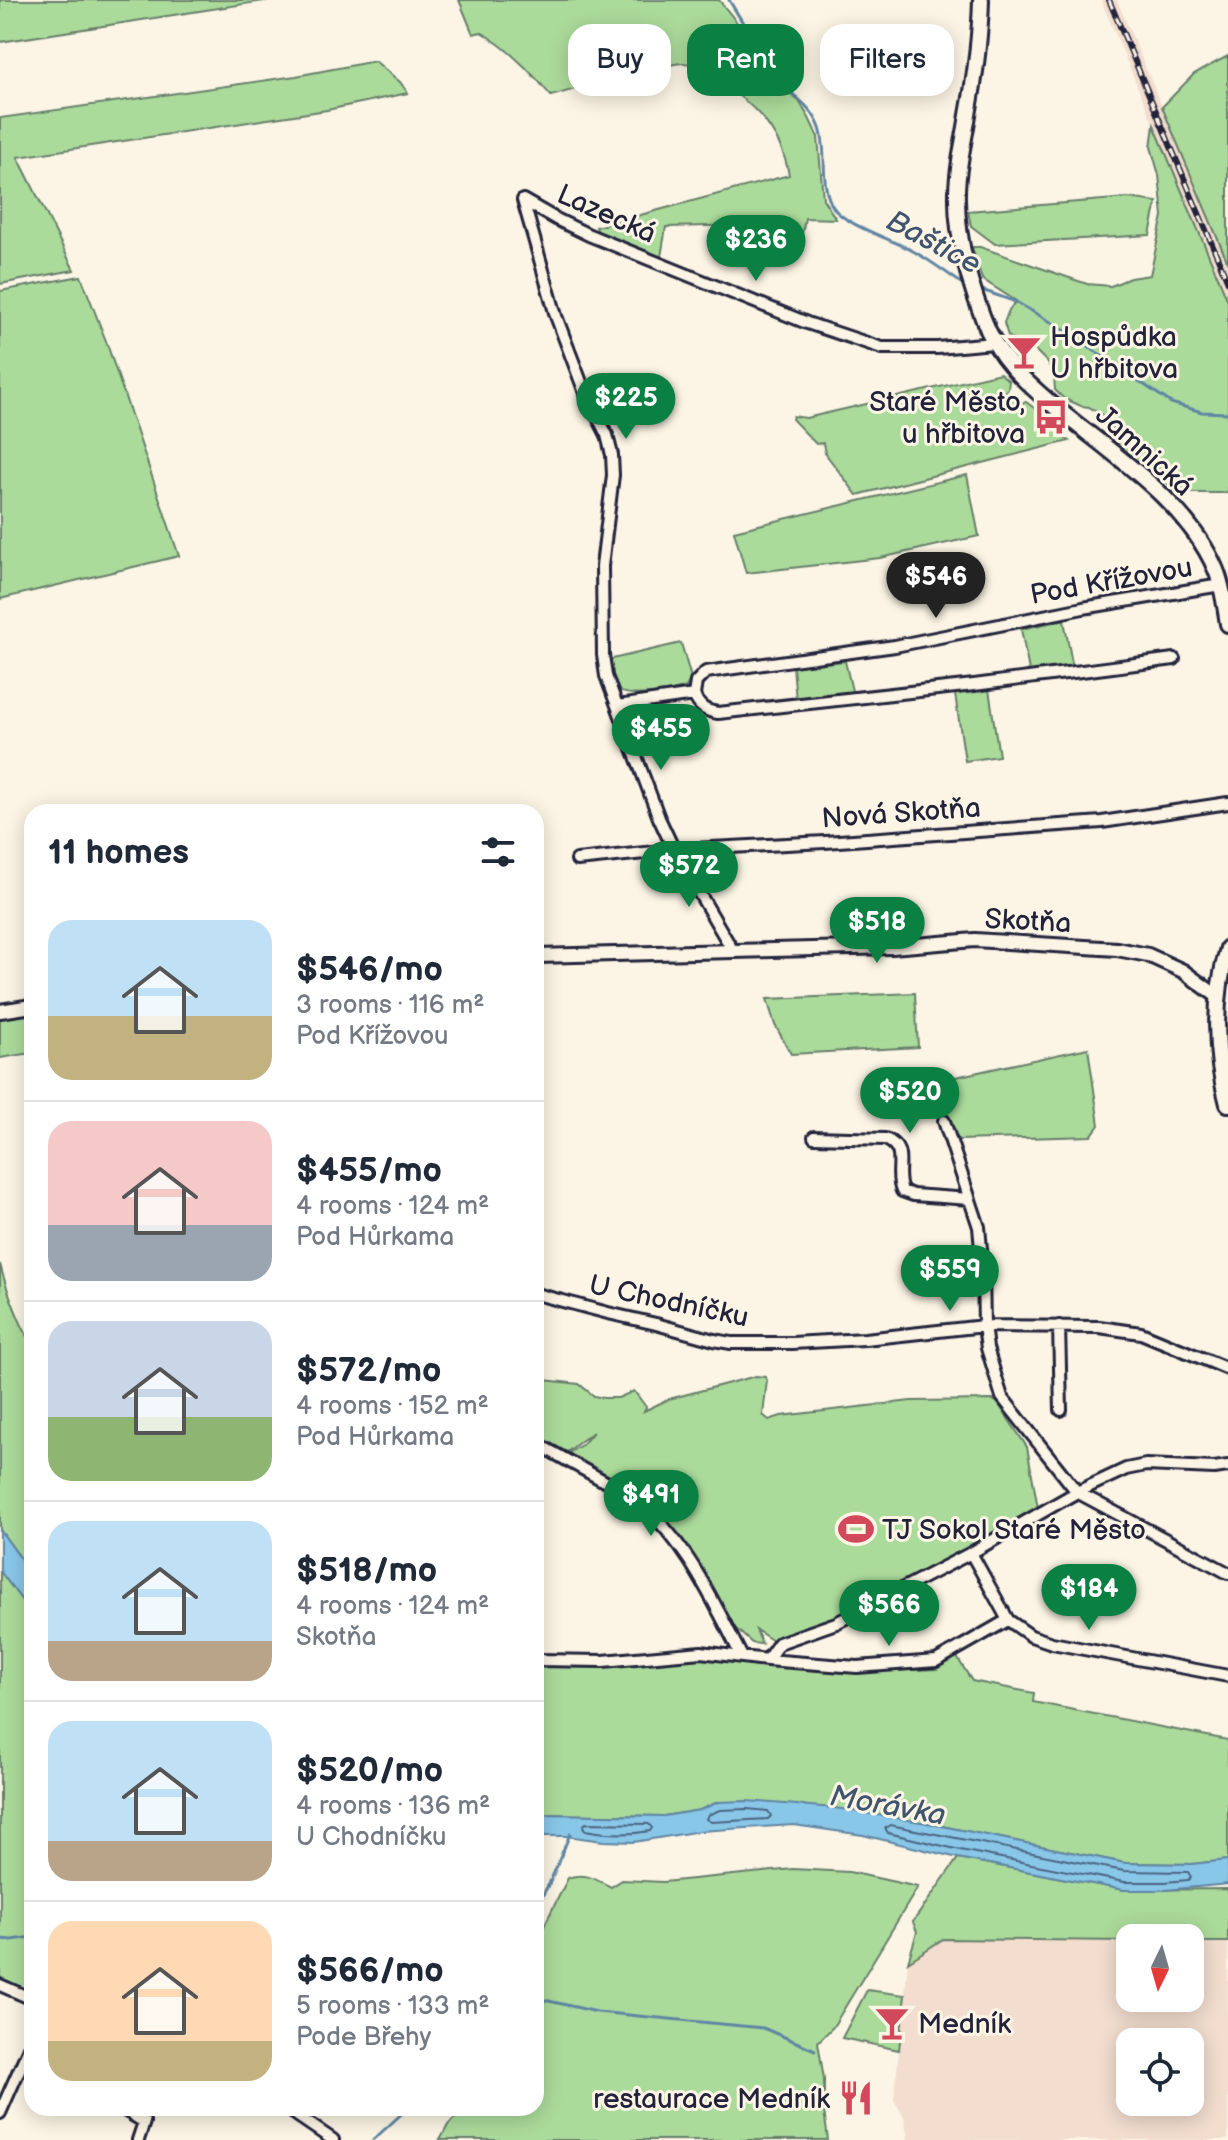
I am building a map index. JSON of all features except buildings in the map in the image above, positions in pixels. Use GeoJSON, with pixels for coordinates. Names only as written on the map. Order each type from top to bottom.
{"type":"FeatureCollection","features":[{"type":"Feature","properties":{"kind":"main road","name":"Jamnická"},"geometry":{"type":"LineString","coordinates":[[981,0],[977,64],[957,190],[957,216],[975,293],[994,343],[1025,382],[1173,507],[1202,543],[1216,571],[1228,624]]}},
{"type":"Feature","properties":{"kind":"main road"},"geometry":{"type":"LineString","coordinates":[[1228,948],[1217,996],[1222,1081],[1228,1104]]}},
{"type":"Feature","properties":{"kind":"street","name":"Lazecká"},"geometry":{"type":"LineString","coordinates":[[618,706],[606,676],[603,655],[602,566],[613,475],[612,455],[607,435],[584,390],[556,316],[523,200],[589,235],[807,323],[882,348],[937,348],[994,343]]}},
{"type":"Feature","properties":{"kind":"street","name":"Pod Křížovou"},"geometry":{"type":"LineString","coordinates":[[694,695],[696,682],[706,672],[895,646],[1083,608],[1221,585]]}},
{"type":"Feature","properties":{"kind":"street"},"geometry":{"type":"LineString","coordinates":[[733,951],[674,850],[618,706],[694,695],[697,704],[706,711],[718,713],[959,687],[1174,659]]}},
{"type":"Feature","properties":{"kind":"street","name":"Nová Skotňa"},"geometry":{"type":"LineString","coordinates":[[577,860],[674,850],[1102,822],[1228,803]]}},
{"type":"Feature","properties":{"kind":"street","name":"Skotňa"},"geometry":{"type":"LineString","coordinates":[[544,956],[892,947],[975,940],[1117,949],[1148,955],[1183,971],[1217,996]]}},
{"type":"Feature","properties":{"kind":"street"},"geometry":{"type":"LineString","coordinates":[[0,1011],[24,1007]]}},
{"type":"Feature","properties":{"kind":"street"},"geometry":{"type":"LineString","coordinates":[[944,1121],[979,1227],[984,1326],[987,1348],[1002,1397],[1077,1492],[1228,1573]]}},
{"type":"Feature","properties":{"kind":"street"},"geometry":{"type":"LineString","coordinates":[[814,1137],[885,1139],[895,1143],[899,1150],[899,1183],[902,1191],[913,1195],[970,1199]]}},
{"type":"Feature","properties":{"kind":"street","name":"U Chodníčku"},"geometry":{"type":"LineString","coordinates":[[544,1296],[731,1343],[865,1339],[984,1326],[1099,1327],[1141,1333],[1228,1369]]}},
{"type":"Feature","properties":{"kind":"street"},"geometry":{"type":"LineString","coordinates":[[1059,1326],[1061,1410]]}},
{"type":"Feature","properties":{"kind":"street"},"geometry":{"type":"LineString","coordinates":[[544,1447],[645,1507],[694,1566],[742,1657]]}},
{"type":"Feature","properties":{"kind":"street"},"geometry":{"type":"LineString","coordinates":[[767,1660],[779,1643],[836,1623],[971,1553],[1077,1492],[1126,1469],[1146,1465],[1228,1466]]}},
{"type":"Feature","properties":{"kind":"street"},"geometry":{"type":"LineString","coordinates":[[971,1553],[1008,1620],[1031,1636],[1052,1643],[1228,1676]]}},
{"type":"Feature","properties":{"kind":"street"},"geometry":{"type":"LineString","coordinates":[[544,1660],[603,1661],[701,1652],[857,1667],[936,1661],[1008,1620]]}},
{"type":"Feature","properties":{"kind":"street"},"geometry":{"type":"LineString","coordinates":[[0,1985],[24,1996]]}},
{"type":"Feature","properties":{"kind":"street"},"geometry":{"type":"LineString","coordinates":[[0,2113],[24,2063]]}},
{"type":"Feature","properties":{"kind":"street"},"geometry":{"type":"LineString","coordinates":[[134,2116],[144,2122],[138,2140]]}},
{"type":"Feature","properties":{"kind":"street"},"geometry":{"type":"LineString","coordinates":[[298,2116],[333,2140]]}},
{"type":"Feature","properties":{"kind":"shaded area"},"geometry":{"type":"Polygon","coordinates":[[[1101,0],[1117,0],[1228,263],[1228,301],[1101,0]]]}},
{"type":"Feature","properties":{"kind":"shaded area"},"geometry":{"type":"Polygon","coordinates":[[[943,1939],[1116,1941],[1116,2012],[1204,2012],[1204,1942],[1228,1942],[1228,2140],[908,2140],[904,2117],[894,2100],[908,1962],[943,1939]]]}},
{"type":"Feature","properties":{"kind":"green space"},"geometry":{"type":"Polygon","coordinates":[[[0,0],[270,0],[0,42],[0,0]]]}},
{"type":"Feature","properties":{"kind":"green space"},"geometry":{"type":"Polygon","coordinates":[[[459,0],[719,0],[738,24],[687,24],[687,63],[671,65],[671,24],[568,24],[568,91],[551,96],[501,46],[481,32],[473,34],[459,0]]]}},
{"type":"Feature","properties":{"kind":"green space"},"geometry":{"type":"Polygon","coordinates":[[[1228,56],[1228,263],[1162,107],[1194,74],[1228,56]]]}},
{"type":"Feature","properties":{"kind":"green space"},"geometry":{"type":"Polygon","coordinates":[[[375,61],[408,93],[327,110],[18,157],[74,270],[0,284],[0,118],[296,76],[375,61]]]}},
{"type":"Feature","properties":{"kind":"green space"},"geometry":{"type":"Polygon","coordinates":[[[739,96],[792,96],[799,101],[818,137],[823,199],[836,219],[805,218],[802,234],[756,241],[753,225],[666,227],[661,257],[598,232],[596,227],[789,175],[779,143],[751,106],[739,96]]]}},
{"type":"Feature","properties":{"kind":"green space"},"geometry":{"type":"Polygon","coordinates":[[[1154,125],[1228,301],[1228,493],[1174,493],[1156,466],[1139,467],[1121,453],[1110,423],[1102,415],[1063,398],[1055,390],[1054,376],[1048,363],[1034,349],[1020,345],[1008,336],[1004,323],[1016,301],[982,279],[972,247],[980,247],[1087,284],[1111,286],[1130,278],[1150,275],[1163,216],[1159,175],[1151,147],[1154,125]]]}},
{"type":"Feature","properties":{"kind":"green space"},"geometry":{"type":"Polygon","coordinates":[[[1128,198],[1157,202],[1150,235],[995,244],[971,226],[968,211],[1128,198]]]}},
{"type":"Feature","properties":{"kind":"green space"},"geometry":{"type":"Polygon","coordinates":[[[81,276],[179,556],[0,599],[0,291],[81,276]]]}},
{"type":"Feature","properties":{"kind":"green space"},"geometry":{"type":"Polygon","coordinates":[[[1000,373],[1009,381],[1005,393],[1019,403],[1026,402],[1063,429],[1060,434],[1069,441],[857,495],[825,453],[823,443],[816,444],[792,419],[793,416],[806,418],[1000,373]]]}},
{"type":"Feature","properties":{"kind":"green space"},"geometry":{"type":"Polygon","coordinates":[[[967,475],[979,536],[880,558],[746,573],[734,531],[967,475]]]}},
{"type":"Feature","properties":{"kind":"green space"},"geometry":{"type":"Polygon","coordinates":[[[1064,620],[1073,669],[1030,676],[1021,629],[1064,620]]]}},
{"type":"Feature","properties":{"kind":"green space"},"geometry":{"type":"Polygon","coordinates":[[[681,643],[691,678],[686,687],[641,695],[617,690],[608,660],[681,643]]]}},
{"type":"Feature","properties":{"kind":"green space"},"geometry":{"type":"Polygon","coordinates":[[[845,661],[853,695],[796,701],[793,666],[845,661]]]}},
{"type":"Feature","properties":{"kind":"green space"},"geometry":{"type":"Polygon","coordinates":[[[989,689],[999,756],[965,761],[955,694],[989,689]]]}},
{"type":"Feature","properties":{"kind":"green space"},"geometry":{"type":"Polygon","coordinates":[[[915,993],[918,1047],[791,1054],[775,1025],[767,999],[915,993]]]}},
{"type":"Feature","properties":{"kind":"green space"},"geometry":{"type":"Polygon","coordinates":[[[24,1012],[24,1054],[0,1058],[0,1015],[24,1012]]]}},
{"type":"Feature","properties":{"kind":"green space"},"geometry":{"type":"Polygon","coordinates":[[[1088,1048],[1099,1125],[1091,1136],[958,1140],[933,1082],[1088,1048]]]}},
{"type":"Feature","properties":{"kind":"green space"},"geometry":{"type":"Polygon","coordinates":[[[0,1264],[24,1329],[24,1563],[0,1530],[0,1264]]]}},
{"type":"Feature","properties":{"kind":"green space","name":"TJ Sokol Staré Město"},"geometry":{"type":"Polygon","coordinates":[[[756,1376],[767,1380],[763,1415],[769,1420],[911,1401],[993,1400],[1027,1447],[1038,1508],[844,1614],[775,1642],[756,1630],[762,1644],[752,1643],[726,1620],[652,1509],[565,1455],[583,1444],[593,1432],[563,1455],[544,1444],[544,1380],[579,1384],[594,1396],[604,1398],[618,1398],[634,1391],[646,1407],[644,1411],[669,1399],[756,1376]]]}},
{"type":"Feature","properties":{"kind":"green space"},"geometry":{"type":"Polygon","coordinates":[[[0,1571],[24,1603],[24,1993],[0,1982],[0,1571]]]}},
{"type":"Feature","properties":{"kind":"green space"},"geometry":{"type":"Polygon","coordinates":[[[955,1654],[972,1681],[1034,1693],[1033,1702],[1228,1740],[1228,1860],[1192,1864],[1125,1863],[927,1823],[718,1802],[700,1810],[664,1816],[544,1814],[544,1666],[695,1658],[857,1672],[937,1669],[936,1664],[955,1654]]]}},
{"type":"Feature","properties":{"kind":"green space"},"geometry":{"type":"Polygon","coordinates":[[[958,1858],[1124,1890],[1228,1889],[1228,1942],[1204,1942],[1204,1924],[1116,1924],[1116,1941],[943,1939],[908,1962],[917,1932],[913,1922],[958,1858]]]}},
{"type":"Feature","properties":{"kind":"green space"},"geometry":{"type":"Polygon","coordinates":[[[793,1869],[849,1872],[918,1887],[833,2027],[818,2042],[828,2140],[440,2140],[456,2116],[544,2116],[544,1926],[568,1878],[585,1876],[611,1887],[622,1880],[663,1882],[793,1869]]]}},
{"type":"Feature","properties":{"kind":"green space"},"geometry":{"type":"Polygon","coordinates":[[[867,1990],[905,1995],[899,2050],[842,2038],[867,1990]]]}},
{"type":"Feature","properties":{"kind":"water"},"geometry":{"type":"Polygon","coordinates":[[[0,1530],[24,1563],[24,1603],[0,1571],[0,1530]]]}},
{"type":"Feature","properties":{"kind":"water"},"geometry":{"type":"Polygon","coordinates":[[[747,1801],[835,1808],[927,1823],[1125,1863],[1192,1864],[1228,1860],[1228,1884],[1124,1890],[958,1858],[863,1835],[794,1825],[700,1831],[634,1842],[544,1836],[544,1814],[664,1816],[700,1810],[718,1802],[747,1801]]]}},
{"type":"Feature","properties":{"kind":"waterway","name":"Baštice"},"geometry":{"type":"LineString","coordinates":[[729,0],[776,77],[816,119],[822,137],[826,189],[838,213],[856,225],[916,253],[968,285]]}},
{"type":"Feature","properties":{"kind":"waterway","name":"Baštice"},"geometry":{"type":"LineString","coordinates":[[979,289],[1016,302],[1061,328],[1171,403],[1202,412],[1228,413]]}},
{"type":"Feature","properties":{"kind":"waterway"},"geometry":{"type":"LineString","coordinates":[[544,1893],[570,1834]]}},
{"type":"Feature","properties":{"kind":"waterway"},"geometry":{"type":"LineString","coordinates":[[0,1939],[24,1938]]}},
{"type":"Feature","properties":{"kind":"waterway"},"geometry":{"type":"LineString","coordinates":[[544,2000],[597,2012],[763,2028],[815,2050]]}},
{"type":"Feature","properties":{"kind":"waterway"},"geometry":{"type":"LineString","coordinates":[[373,2140],[399,2116]]}},
{"type":"Feature","properties":{"kind":"railway"},"geometry":{"type":"LineString","coordinates":[[1109,0],[1228,282]]}},
{"type":"Feature","properties":{"kind":"place","name":"Hospůdka U hřbitova"},"geometry":{"type":"Point","coordinates":[1024,352]}},
{"type":"Feature","properties":{"kind":"place","name":"Staré Město, u hřbitova"},"geometry":{"type":"Point","coordinates":[1051,417]}},
{"type":"Feature","properties":{"kind":"place","name":"TJ Sokol Staré Město"},"geometry":{"type":"Point","coordinates":[856,1529]}},
{"type":"Feature","properties":{"kind":"place","name":"Medník"},"geometry":{"type":"Point","coordinates":[892,2023]}},
{"type":"Feature","properties":{"kind":"place","name":"restaurace Medník"},"geometry":{"type":"Point","coordinates":[856,2098]}},
{"type":"Feature","properties":{"kind":"water label","name":"Morávka"},"geometry":{"type":"Point","coordinates":[888,1805]}}]}
